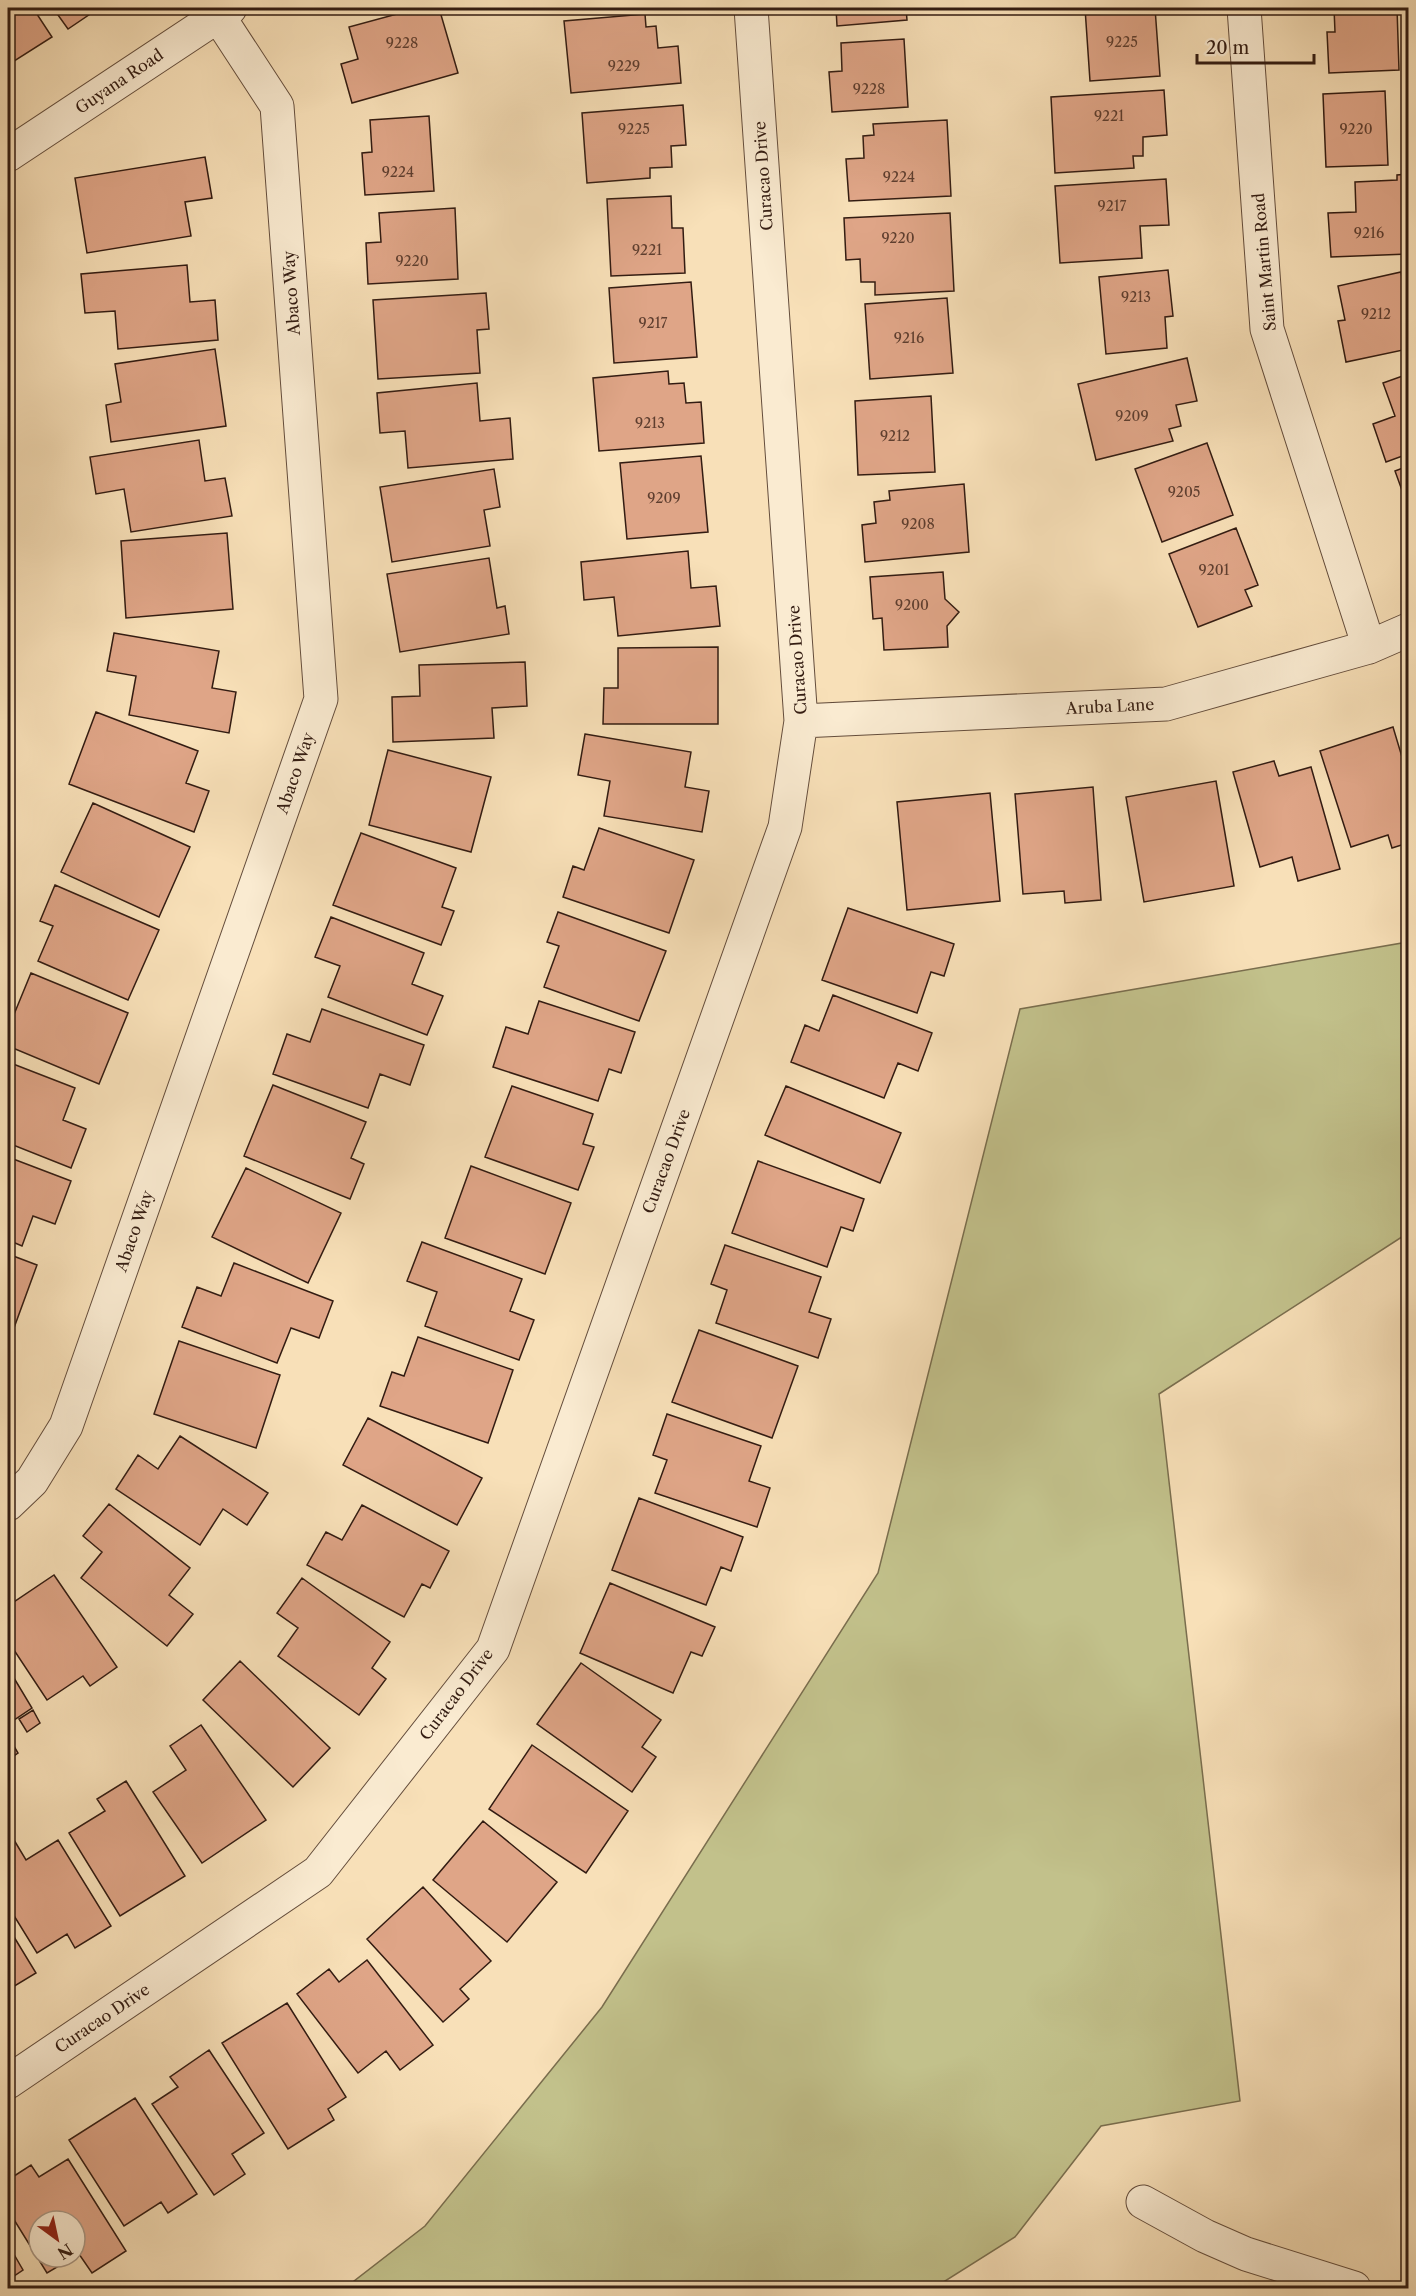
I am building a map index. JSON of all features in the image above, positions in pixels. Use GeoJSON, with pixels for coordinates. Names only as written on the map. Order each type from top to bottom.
{"type":"FeatureCollection","features":[{"type":"Feature","properties":{"kind":"street","name":"Curacao Drive"},"geometry":{"type":"LineString","coordinates":[[8,2082],[318,1872],[493,1649],[785,826],[801,721],[751,8]]}},
{"type":"Feature","properties":{"kind":"street","name":"Saint Martin Road"},"geometry":{"type":"LineString","coordinates":[[1244,8],[1267,329],[1369,647]]}},
{"type":"Feature","properties":{"kind":"street","name":"Guyana Road"},"geometry":{"type":"LineString","coordinates":[[8,155],[220,10]]}},
{"type":"Feature","properties":{"kind":"street","name":"Abaco Way"},"geometry":{"type":"LineString","coordinates":[[8,1504],[32,1481],[66,1426],[321,699],[277,106],[220,10]]}},
{"type":"Feature","properties":{"kind":"street","name":"Aruba Lane"},"geometry":{"type":"LineString","coordinates":[[801,721],[1166,704],[1369,647],[1408,630]]}},
{"type":"Feature","properties":{"kind":"street"},"geometry":{"type":"LineString","coordinates":[[1143,2202],[1204,2236],[1246,2254],[1354,2289]]}},
{"type":"Feature","properties":{"kind":"shaded area"},"geometry":{"type":"Polygon","coordinates":[[[1408,942],[1408,1233],[1159,1394],[1240,2101],[1101,2126],[1015,2237],[934,2288],[345,2288],[425,2226],[602,2007],[878,1573],[1020,1009],[1408,942]]]}},
{"type":"Feature","properties":{"kind":"building"},"geometry":{"type":"Polygon","coordinates":[[[8,8],[33,8],[52,37],[8,65],[8,8]]]}},
{"type":"Feature","properties":{"kind":"building"},"geometry":{"type":"Polygon","coordinates":[[[53,8],[99,8],[68,29],[53,8]]]}},
{"type":"Feature","properties":{"kind":"building"},"geometry":{"type":"Polygon","coordinates":[[[419,8],[439,8],[458,73],[352,103],[341,64],[358,59],[349,27],[419,8]]]}},
{"type":"Feature","properties":{"kind":"building"},"geometry":{"type":"Polygon","coordinates":[[[836,8],[906,8],[907,20],[837,26],[836,8]]]}},
{"type":"Feature","properties":{"kind":"building"},"geometry":{"type":"Polygon","coordinates":[[[1085,8],[1155,8],[1160,76],[1090,81],[1085,8]]]}},
{"type":"Feature","properties":{"kind":"building"},"geometry":{"type":"Polygon","coordinates":[[[1334,8],[1397,8],[1399,70],[1329,73],[1327,32],[1335,32],[1334,8]]]}},
{"type":"Feature","properties":{"kind":"building"},"geometry":{"type":"Polygon","coordinates":[[[645,14],[646,27],[656,26],[658,48],[678,46],[681,83],[571,93],[564,21],[645,14]]]}},
{"type":"Feature","properties":{"kind":"building"},"geometry":{"type":"Polygon","coordinates":[[[904,39],[908,107],[832,112],[829,72],[842,71],[841,43],[904,39]]]}},
{"type":"Feature","properties":{"kind":"building"},"geometry":{"type":"Polygon","coordinates":[[[1164,90],[1167,135],[1143,137],[1143,156],[1133,156],[1134,168],[1055,173],[1051,97],[1164,90]]]}},
{"type":"Feature","properties":{"kind":"building"},"geometry":{"type":"Polygon","coordinates":[[[1385,91],[1388,165],[1326,167],[1323,94],[1385,91]]]}},
{"type":"Feature","properties":{"kind":"building"},"geometry":{"type":"Polygon","coordinates":[[[683,105],[686,145],[671,146],[672,167],[650,168],[650,178],[587,183],[582,113],[683,105]]]}},
{"type":"Feature","properties":{"kind":"building"},"geometry":{"type":"Polygon","coordinates":[[[429,116],[434,191],[365,195],[362,153],[372,152],[370,120],[429,116]]]}},
{"type":"Feature","properties":{"kind":"building"},"geometry":{"type":"Polygon","coordinates":[[[947,120],[951,196],[849,201],[846,159],[864,158],[863,136],[874,135],[873,124],[947,120]]]}},
{"type":"Feature","properties":{"kind":"building"},"geometry":{"type":"Polygon","coordinates":[[[205,157],[212,198],[185,202],[191,236],[87,253],[75,178],[205,157]]]}},
{"type":"Feature","properties":{"kind":"building"},"geometry":{"type":"Polygon","coordinates":[[[1408,174],[1408,254],[1331,257],[1328,213],[1356,212],[1355,182],[1397,180],[1397,175],[1408,174]]]}},
{"type":"Feature","properties":{"kind":"building"},"geometry":{"type":"Polygon","coordinates":[[[1166,179],[1169,225],[1140,226],[1142,258],[1060,263],[1055,186],[1166,179]]]}},
{"type":"Feature","properties":{"kind":"building"},"geometry":{"type":"Polygon","coordinates":[[[671,196],[672,228],[683,228],[685,273],[611,276],[607,199],[671,196]]]}},
{"type":"Feature","properties":{"kind":"building"},"geometry":{"type":"Polygon","coordinates":[[[455,208],[458,279],[368,284],[366,243],[381,242],[379,213],[455,208]]]}},
{"type":"Feature","properties":{"kind":"building"},"geometry":{"type":"Polygon","coordinates":[[[950,213],[954,291],[875,295],[875,282],[861,282],[860,259],[846,260],[844,218],[950,213]]]}},
{"type":"Feature","properties":{"kind":"building"},"geometry":{"type":"Polygon","coordinates":[[[187,265],[190,302],[215,300],[218,340],[118,349],[115,311],[85,313],[81,274],[187,265]]]}},
{"type":"Feature","properties":{"kind":"building"},"geometry":{"type":"Polygon","coordinates":[[[1168,270],[1173,316],[1165,317],[1167,348],[1106,354],[1099,277],[1168,270]]]}},
{"type":"Feature","properties":{"kind":"building"},"geometry":{"type":"Polygon","coordinates":[[[1401,272],[1408,308],[1408,349],[1346,362],[1338,321],[1345,320],[1338,286],[1401,272]]]}},
{"type":"Feature","properties":{"kind":"building"},"geometry":{"type":"Polygon","coordinates":[[[691,282],[697,357],[614,363],[609,288],[691,282]]]}},
{"type":"Feature","properties":{"kind":"building"},"geometry":{"type":"Polygon","coordinates":[[[486,293],[489,329],[477,330],[480,373],[378,379],[373,300],[486,293]]]}},
{"type":"Feature","properties":{"kind":"building"},"geometry":{"type":"Polygon","coordinates":[[[947,298],[953,373],[870,379],[865,304],[947,298]]]}},
{"type":"Feature","properties":{"kind":"building"},"geometry":{"type":"Polygon","coordinates":[[[215,349],[226,426],[111,442],[106,405],[121,402],[115,364],[215,349]]]}},
{"type":"Feature","properties":{"kind":"building"},"geometry":{"type":"Polygon","coordinates":[[[1187,358],[1197,401],[1176,405],[1181,426],[1169,429],[1173,441],[1096,460],[1078,384],[1187,358]]]}},
{"type":"Feature","properties":{"kind":"building"},"geometry":{"type":"Polygon","coordinates":[[[668,371],[669,384],[684,383],[686,403],[701,402],[704,443],[599,451],[593,378],[668,371]]]}},
{"type":"Feature","properties":{"kind":"building"},"geometry":{"type":"Polygon","coordinates":[[[1408,374],[1408,454],[1386,462],[1373,424],[1395,416],[1383,383],[1408,374]]]}},
{"type":"Feature","properties":{"kind":"building"},"geometry":{"type":"Polygon","coordinates":[[[477,383],[480,421],[510,418],[513,459],[408,468],[405,431],[380,433],[377,393],[477,383]]]}},
{"type":"Feature","properties":{"kind":"building"},"geometry":{"type":"Polygon","coordinates":[[[931,396],[935,472],[858,475],[855,401],[931,396]]]}},
{"type":"Feature","properties":{"kind":"building"},"geometry":{"type":"Polygon","coordinates":[[[199,440],[205,481],[225,478],[232,516],[131,532],[124,489],[96,494],[90,457],[199,440]]]}},
{"type":"Feature","properties":{"kind":"building"},"geometry":{"type":"Polygon","coordinates":[[[1207,443],[1233,515],[1162,542],[1135,469],[1207,443]]]}},
{"type":"Feature","properties":{"kind":"building"},"geometry":{"type":"Polygon","coordinates":[[[701,456],[708,532],[627,539],[620,463],[701,456]]]}},
{"type":"Feature","properties":{"kind":"building"},"geometry":{"type":"Polygon","coordinates":[[[1408,466],[1408,507],[1395,471],[1408,466]]]}},
{"type":"Feature","properties":{"kind":"building"},"geometry":{"type":"Polygon","coordinates":[[[494,469],[500,507],[484,510],[490,546],[392,562],[380,487],[494,469]]]}},
{"type":"Feature","properties":{"kind":"building"},"geometry":{"type":"Polygon","coordinates":[[[964,484],[969,552],[865,562],[862,525],[876,523],[874,502],[890,500],[889,491],[964,484]]]}},
{"type":"Feature","properties":{"kind":"building"},"geometry":{"type":"Polygon","coordinates":[[[1236,528],[1258,585],[1245,590],[1252,606],[1198,627],[1169,554],[1236,528]]]}},
{"type":"Feature","properties":{"kind":"building"},"geometry":{"type":"Polygon","coordinates":[[[227,533],[233,609],[126,618],[121,541],[227,533]]]}},
{"type":"Feature","properties":{"kind":"building"},"geometry":{"type":"Polygon","coordinates":[[[688,551],[691,588],[716,586],[720,626],[618,636],[614,597],[584,600],[581,562],[688,551]]]}},
{"type":"Feature","properties":{"kind":"building"},"geometry":{"type":"Polygon","coordinates":[[[489,558],[497,608],[505,606],[509,634],[400,652],[387,574],[489,558]]]}},
{"type":"Feature","properties":{"kind":"building"},"geometry":{"type":"Polygon","coordinates":[[[943,572],[945,599],[959,612],[947,626],[948,647],[884,650],[882,618],[873,619],[870,577],[943,572]]]}},
{"type":"Feature","properties":{"kind":"building"},"geometry":{"type":"Polygon","coordinates":[[[114,633],[219,651],[212,688],[236,692],[229,733],[129,715],[136,676],[107,671],[114,633]]]}},
{"type":"Feature","properties":{"kind":"building"},"geometry":{"type":"Polygon","coordinates":[[[718,647],[718,724],[603,724],[604,688],[618,688],[618,648],[718,647]]]}},
{"type":"Feature","properties":{"kind":"building"},"geometry":{"type":"Polygon","coordinates":[[[525,662],[527,706],[492,708],[494,738],[393,742],[392,697],[420,696],[419,665],[525,662]]]}},
{"type":"Feature","properties":{"kind":"building"},"geometry":{"type":"Polygon","coordinates":[[[96,712],[198,751],[186,783],[209,791],[194,832],[69,784],[96,712]]]}},
{"type":"Feature","properties":{"kind":"building"},"geometry":{"type":"Polygon","coordinates":[[[1393,727],[1408,777],[1408,843],[1392,848],[1388,835],[1351,847],[1320,751],[1393,727]]]}},
{"type":"Feature","properties":{"kind":"building"},"geometry":{"type":"Polygon","coordinates":[[[585,734],[691,752],[685,787],[709,791],[702,832],[604,816],[610,781],[578,775],[585,734]]]}},
{"type":"Feature","properties":{"kind":"building"},"geometry":{"type":"Polygon","coordinates":[[[388,750],[491,777],[471,852],[369,825],[388,750]]]}},
{"type":"Feature","properties":{"kind":"building"},"geometry":{"type":"Polygon","coordinates":[[[1274,761],[1279,776],[1311,767],[1340,869],[1298,881],[1292,857],[1260,867],[1233,772],[1274,761]]]}},
{"type":"Feature","properties":{"kind":"building"},"geometry":{"type":"Polygon","coordinates":[[[1216,781],[1234,886],[1144,902],[1126,797],[1216,781]]]}},
{"type":"Feature","properties":{"kind":"building"},"geometry":{"type":"Polygon","coordinates":[[[1093,787],[1101,900],[1065,903],[1064,891],[1023,894],[1015,794],[1093,787]]]}},
{"type":"Feature","properties":{"kind":"building"},"geometry":{"type":"Polygon","coordinates":[[[990,793],[1000,901],[907,910],[897,802],[990,793]]]}},
{"type":"Feature","properties":{"kind":"building"},"geometry":{"type":"Polygon","coordinates":[[[93,803],[190,847],[159,917],[61,872],[93,803]]]}},
{"type":"Feature","properties":{"kind":"building"},"geometry":{"type":"Polygon","coordinates":[[[599,828],[694,860],[669,933],[563,897],[573,866],[584,870],[599,828]]]}},
{"type":"Feature","properties":{"kind":"building"},"geometry":{"type":"Polygon","coordinates":[[[361,833],[456,868],[442,907],[454,911],[441,945],[333,905],[361,833]]]}},
{"type":"Feature","properties":{"kind":"building"},"geometry":{"type":"Polygon","coordinates":[[[55,885],[159,930],[128,1000],[38,961],[53,926],[40,921],[55,885]]]}},
{"type":"Feature","properties":{"kind":"building"},"geometry":{"type":"Polygon","coordinates":[[[848,908],[954,944],[944,976],[931,972],[917,1013],[822,980],[848,908]]]}},
{"type":"Feature","properties":{"kind":"building"},"geometry":{"type":"Polygon","coordinates":[[[558,912],[666,951],[639,1021],[544,987],[559,946],[547,942],[558,912]]]}},
{"type":"Feature","properties":{"kind":"building"},"geometry":{"type":"Polygon","coordinates":[[[331,917],[424,953],[412,984],[443,996],[427,1035],[328,997],[340,966],[315,957],[331,917]]]}},
{"type":"Feature","properties":{"kind":"building"},"geometry":{"type":"Polygon","coordinates":[[[31,973],[128,1013],[99,1084],[8,1046],[8,1029],[31,973]]]}},
{"type":"Feature","properties":{"kind":"building"},"geometry":{"type":"Polygon","coordinates":[[[833,995],[932,1033],[918,1071],[898,1063],[884,1098],[791,1062],[805,1025],[819,1031],[833,995]]]}},
{"type":"Feature","properties":{"kind":"building"},"geometry":{"type":"Polygon","coordinates":[[[539,1001],[635,1032],[621,1073],[609,1069],[598,1101],[493,1067],[506,1027],[528,1034],[539,1001]]]}},
{"type":"Feature","properties":{"kind":"building"},"geometry":{"type":"Polygon","coordinates":[[[322,1009],[424,1045],[410,1085],[380,1074],[368,1108],[273,1074],[287,1034],[310,1042],[322,1009]]]}},
{"type":"Feature","properties":{"kind":"building"},"geometry":{"type":"Polygon","coordinates":[[[8,1062],[75,1088],[63,1120],[86,1129],[71,1168],[8,1143],[8,1062]]]}},
{"type":"Feature","properties":{"kind":"building"},"geometry":{"type":"Polygon","coordinates":[[[273,1085],[366,1122],[351,1158],[364,1164],[350,1199],[244,1156],[273,1085]]]}},
{"type":"Feature","properties":{"kind":"building"},"geometry":{"type":"Polygon","coordinates":[[[512,1086],[593,1114],[583,1144],[594,1147],[578,1190],[485,1157],[512,1086]]]}},
{"type":"Feature","properties":{"kind":"building"},"geometry":{"type":"Polygon","coordinates":[[[786,1086],[901,1133],[880,1183],[765,1135],[786,1086]]]}},
{"type":"Feature","properties":{"kind":"building"},"geometry":{"type":"Polygon","coordinates":[[[8,1157],[71,1181],[55,1224],[33,1216],[22,1246],[8,1240],[8,1157]]]}},
{"type":"Feature","properties":{"kind":"building"},"geometry":{"type":"Polygon","coordinates":[[[758,1161],[864,1199],[853,1231],[841,1227],[827,1267],[732,1233],[758,1161]]]}},
{"type":"Feature","properties":{"kind":"building"},"geometry":{"type":"Polygon","coordinates":[[[471,1166],[571,1203],[545,1274],[445,1238],[471,1166]]]}},
{"type":"Feature","properties":{"kind":"building"},"geometry":{"type":"Polygon","coordinates":[[[246,1168],[341,1213],[308,1283],[212,1237],[246,1168]]]}},
{"type":"Feature","properties":{"kind":"building"},"geometry":{"type":"Polygon","coordinates":[[[422,1242],[522,1279],[510,1311],[534,1320],[519,1360],[425,1326],[437,1292],[407,1281],[422,1242]]]}},
{"type":"Feature","properties":{"kind":"building"},"geometry":{"type":"Polygon","coordinates":[[[725,1245],[821,1277],[809,1312],[831,1319],[818,1358],[716,1323],[727,1290],[711,1284],[725,1245]]]}},
{"type":"Feature","properties":{"kind":"building"},"geometry":{"type":"Polygon","coordinates":[[[8,1254],[37,1265],[11,1336],[8,1335],[8,1254]]]}},
{"type":"Feature","properties":{"kind":"building"},"geometry":{"type":"Polygon","coordinates":[[[234,1263],[333,1301],[319,1338],[291,1328],[277,1363],[182,1327],[197,1287],[221,1296],[234,1263]]]}},
{"type":"Feature","properties":{"kind":"building"},"geometry":{"type":"Polygon","coordinates":[[[699,1330],[798,1366],[772,1438],[672,1402],[699,1330]]]}},
{"type":"Feature","properties":{"kind":"building"},"geometry":{"type":"Polygon","coordinates":[[[418,1337],[513,1370],[488,1443],[380,1406],[392,1372],[404,1376],[418,1337]]]}},
{"type":"Feature","properties":{"kind":"building"},"geometry":{"type":"Polygon","coordinates":[[[179,1341],[280,1375],[256,1448],[154,1414],[179,1341]]]}},
{"type":"Feature","properties":{"kind":"building"},"geometry":{"type":"Polygon","coordinates":[[[667,1414],[761,1446],[749,1481],[770,1488],[757,1527],[655,1493],[667,1460],[653,1455],[667,1414]]]}},
{"type":"Feature","properties":{"kind":"building"},"geometry":{"type":"Polygon","coordinates":[[[368,1418],[482,1478],[457,1525],[343,1465],[368,1418]]]}},
{"type":"Feature","properties":{"kind":"building"},"geometry":{"type":"Polygon","coordinates":[[[180,1436],[268,1493],[247,1525],[223,1509],[200,1545],[116,1489],[138,1455],[158,1469],[180,1436]]]}},
{"type":"Feature","properties":{"kind":"building"},"geometry":{"type":"Polygon","coordinates":[[[639,1498],[743,1537],[731,1571],[721,1567],[706,1605],[612,1570],[639,1498]]]}},
{"type":"Feature","properties":{"kind":"building"},"geometry":{"type":"Polygon","coordinates":[[[109,1504],[190,1568],[169,1595],[193,1614],[167,1646],[81,1578],[102,1552],[83,1536],[109,1504]]]}},
{"type":"Feature","properties":{"kind":"building"},"geometry":{"type":"Polygon","coordinates":[[[362,1505],[449,1551],[430,1588],[422,1584],[404,1617],[307,1565],[326,1532],[342,1540],[362,1505]]]}},
{"type":"Feature","properties":{"kind":"building"},"geometry":{"type":"Polygon","coordinates":[[[54,1575],[117,1667],[90,1686],[83,1676],[47,1700],[8,1641],[8,1606],[54,1575]]]}},
{"type":"Feature","properties":{"kind":"building"},"geometry":{"type":"Polygon","coordinates":[[[302,1578],[390,1642],[372,1668],[386,1679],[359,1715],[278,1656],[298,1628],[277,1613],[302,1578]]]}},
{"type":"Feature","properties":{"kind":"building"},"geometry":{"type":"Polygon","coordinates":[[[610,1583],[715,1627],[702,1656],[691,1652],[673,1693],[580,1653],[610,1583]]]}},
{"type":"Feature","properties":{"kind":"building"},"geometry":{"type":"Polygon","coordinates":[[[240,1661],[330,1748],[293,1787],[203,1700],[240,1661]]]}},
{"type":"Feature","properties":{"kind":"building"},"geometry":{"type":"Polygon","coordinates":[[[581,1663],[661,1720],[642,1747],[656,1757],[632,1792],[537,1724],[581,1663]]]}},
{"type":"Feature","properties":{"kind":"building"},"geometry":{"type":"Polygon","coordinates":[[[8,1668],[32,1708],[8,1724],[8,1668]]]}},
{"type":"Feature","properties":{"kind":"building"},"geometry":{"type":"Polygon","coordinates":[[[33,1710],[40,1723],[27,1732],[19,1719],[33,1710]]]}},
{"type":"Feature","properties":{"kind":"building"},"geometry":{"type":"Polygon","coordinates":[[[201,1725],[266,1820],[202,1863],[153,1792],[186,1770],[170,1746],[201,1725]]]}},
{"type":"Feature","properties":{"kind":"building"},"geometry":{"type":"Polygon","coordinates":[[[8,1736],[18,1753],[8,1760],[8,1736]]]}},
{"type":"Feature","properties":{"kind":"building"},"geometry":{"type":"Polygon","coordinates":[[[532,1745],[628,1811],[586,1873],[489,1809],[532,1745]]]}},
{"type":"Feature","properties":{"kind":"building"},"geometry":{"type":"Polygon","coordinates":[[[126,1781],[185,1876],[120,1916],[69,1833],[105,1811],[97,1799],[126,1781]]]}},
{"type":"Feature","properties":{"kind":"building"},"geometry":{"type":"Polygon","coordinates":[[[483,1821],[557,1882],[507,1942],[433,1880],[483,1821]]]}},
{"type":"Feature","properties":{"kind":"building"},"geometry":{"type":"Polygon","coordinates":[[[14,1840],[26,1860],[58,1840],[111,1926],[75,1948],[67,1934],[37,1953],[8,1906],[8,1844],[14,1840]]]}},
{"type":"Feature","properties":{"kind":"building"},"geometry":{"type":"Polygon","coordinates":[[[423,1887],[491,1961],[460,1989],[469,1999],[443,2022],[367,1939],[423,1887]]]}},
{"type":"Feature","properties":{"kind":"building"},"geometry":{"type":"Polygon","coordinates":[[[8,1927],[36,1973],[8,1990],[8,1927]]]}},
{"type":"Feature","properties":{"kind":"building"},"geometry":{"type":"Polygon","coordinates":[[[367,1960],[433,2045],[400,2070],[386,2051],[358,2073],[297,1994],[329,1969],[339,1982],[367,1960]]]}},
{"type":"Feature","properties":{"kind":"building"},"geometry":{"type":"Polygon","coordinates":[[[287,2003],[346,2097],[328,2109],[334,2120],[288,2149],[222,2043],[287,2003]]]}},
{"type":"Feature","properties":{"kind":"building"},"geometry":{"type":"Polygon","coordinates":[[[209,2050],[264,2133],[232,2154],[245,2174],[214,2195],[152,2104],[178,2087],[170,2077],[209,2050]]]}},
{"type":"Feature","properties":{"kind":"building"},"geometry":{"type":"Polygon","coordinates":[[[135,2098],[197,2194],[168,2213],[161,2202],[124,2226],[69,2140],[135,2098]]]}},
{"type":"Feature","properties":{"kind":"building"},"geometry":{"type":"Polygon","coordinates":[[[68,2159],[126,2251],[92,2273],[87,2266],[87,2209],[27,2209],[27,2241],[8,2210],[8,2180],[31,2165],[39,2177],[68,2159]]]}},
{"type":"Feature","properties":{"kind":"building"},"geometry":{"type":"Polygon","coordinates":[[[8,2244],[23,2270],[8,2280],[8,2244]]]}}]}
